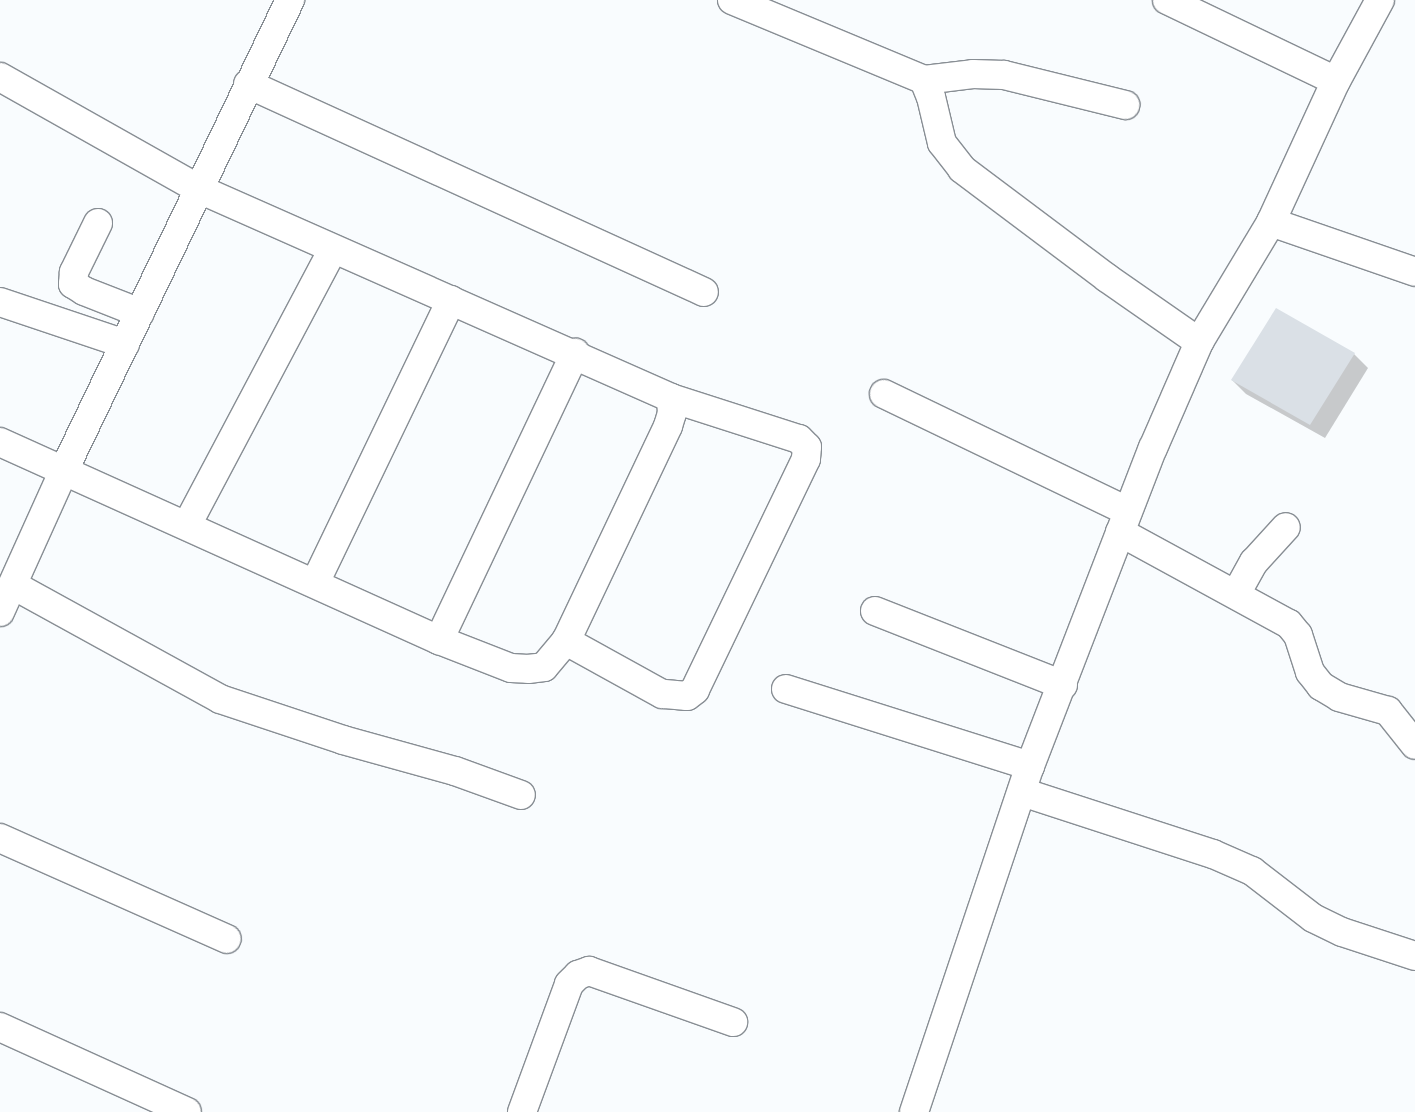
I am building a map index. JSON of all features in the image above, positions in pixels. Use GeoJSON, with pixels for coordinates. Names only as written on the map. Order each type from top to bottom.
{"type":"FeatureCollection","features":[{"type":"Feature","properties":{"kind":"street"},"geometry":{"type":"LineString","coordinates":[[0,612],[64,470],[290,0]]}},
{"type":"Feature","properties":{"kind":"street"},"geometry":{"type":"LineString","coordinates":[[732,0],[924,80],[973,74],[1004,74],[1125,105]]}},
{"type":"Feature","properties":{"kind":"street"},"geometry":{"type":"LineString","coordinates":[[1168,0],[1336,81]]}},
{"type":"Feature","properties":{"kind":"street"},"geometry":{"type":"LineString","coordinates":[[914,1112],[1030,766],[1063,686],[1123,521],[1199,342],[1270,222],[1336,81],[1380,0]]}},
{"type":"Feature","properties":{"kind":"street"},"geometry":{"type":"LineString","coordinates":[[0,77],[198,189],[671,398],[799,439],[807,447],[806,459],[695,690],[687,696],[662,694],[566,641]]}},
{"type":"Feature","properties":{"kind":"street"},"geometry":{"type":"LineString","coordinates":[[924,80],[932,97],[942,143],[962,170],[1107,278],[1199,342]]}},
{"type":"Feature","properties":{"kind":"street"},"geometry":{"type":"LineString","coordinates":[[248,84],[704,292]]}},
{"type":"Feature","properties":{"kind":"street"},"geometry":{"type":"LineString","coordinates":[[98,222],[74,272],[74,284],[84,292],[140,313]]}},
{"type":"Feature","properties":{"kind":"street"},"geometry":{"type":"LineString","coordinates":[[1270,222],[1415,272]]}},
{"type":"Feature","properties":{"kind":"street"},"geometry":{"type":"LineString","coordinates":[[187,525],[333,249]]}},
{"type":"Feature","properties":{"kind":"street"},"geometry":{"type":"LineString","coordinates":[[315,584],[451,300]]}},
{"type":"Feature","properties":{"kind":"street"},"geometry":{"type":"LineString","coordinates":[[0,302],[125,344]]}},
{"type":"Feature","properties":{"kind":"street"},"geometry":{"type":"LineString","coordinates":[[439,640],[575,354]]}},
{"type":"Feature","properties":{"kind":"street"},"geometry":{"type":"LineString","coordinates":[[884,394],[1123,521],[1236,594],[1289,624],[1298,635],[1310,672],[1321,686],[1339,698],[1388,711],[1415,745]]}},
{"type":"Feature","properties":{"kind":"street"},"geometry":{"type":"LineString","coordinates":[[0,442],[439,640],[511,668],[528,669],[544,667],[566,641],[668,426],[672,412],[671,398]]}},
{"type":"Feature","properties":{"kind":"street"},"geometry":{"type":"LineString","coordinates":[[1236,594],[1254,562],[1278,540],[1286,527]]}},
{"type":"Feature","properties":{"kind":"street"},"geometry":{"type":"LineString","coordinates":[[13,585],[220,699],[343,740],[454,770],[521,795]]}},
{"type":"Feature","properties":{"kind":"street"},"geometry":{"type":"LineString","coordinates":[[875,611],[1063,686]]}},
{"type":"Feature","properties":{"kind":"street"},"geometry":{"type":"LineString","coordinates":[[786,689],[1030,766]]}},
{"type":"Feature","properties":{"kind":"street"},"geometry":{"type":"LineString","coordinates":[[1022,792],[1213,854],[1252,871],[1313,918],[1342,932],[1415,956]]}},
{"type":"Feature","properties":{"kind":"street"},"geometry":{"type":"LineString","coordinates":[[0,838],[227,939]]}},
{"type":"Feature","properties":{"kind":"street"},"geometry":{"type":"LineString","coordinates":[[522,1112],[569,984],[578,975],[589,971],[733,1022]]}},
{"type":"Feature","properties":{"kind":"street"},"geometry":{"type":"LineString","coordinates":[[0,1027],[187,1112]]}},
{"type":"Feature","properties":{"kind":"building"},"geometry":{"type":"Polygon","coordinates":[[[1276,308],[1355,353],[1310,425],[1231,380],[1276,308]]]}}]}
